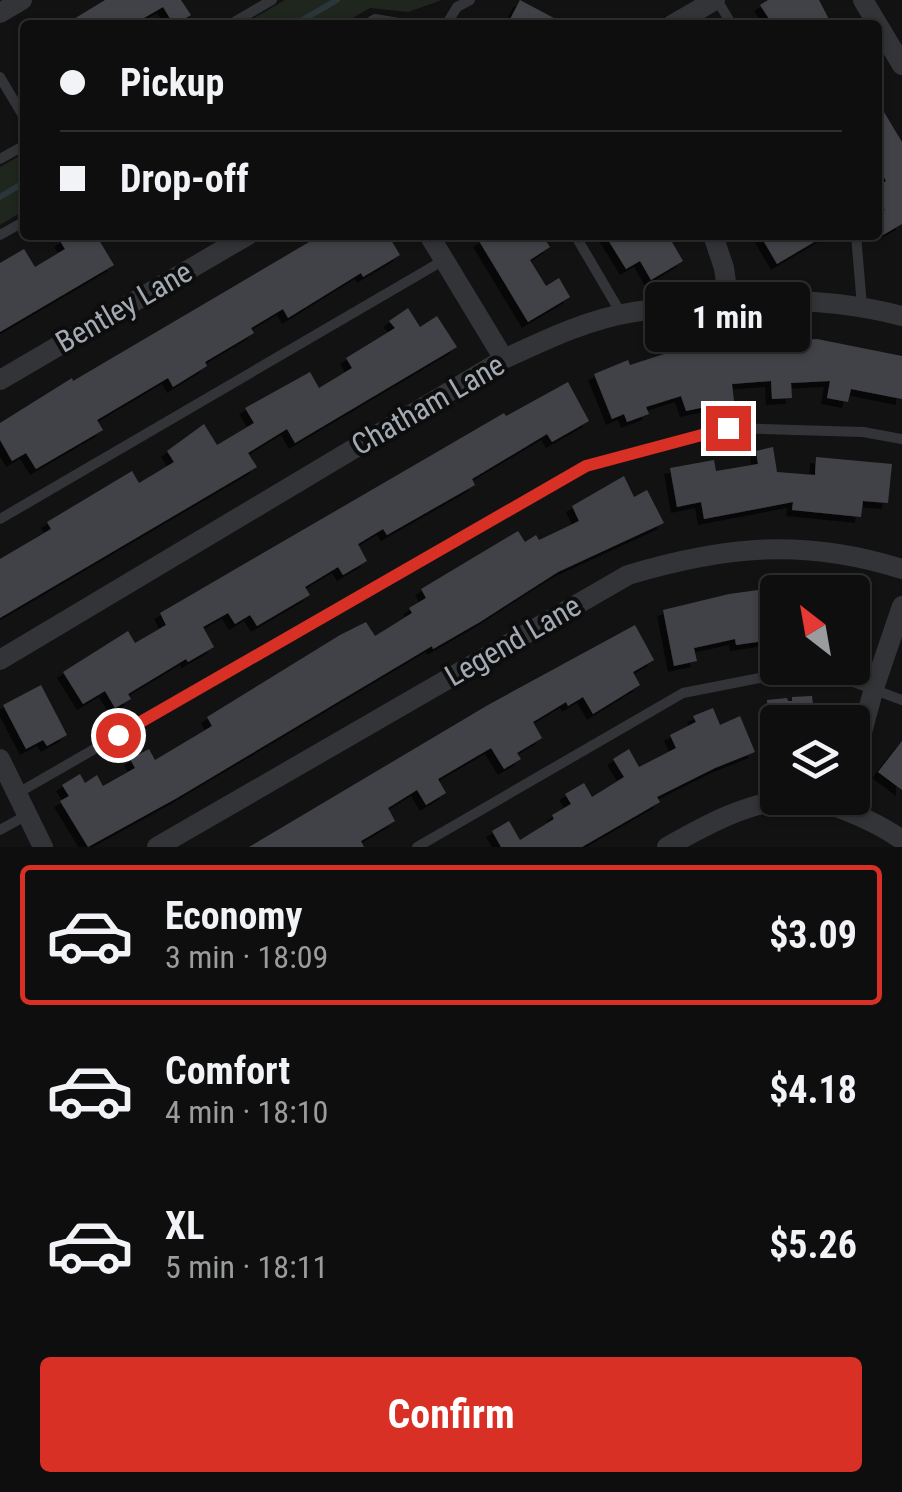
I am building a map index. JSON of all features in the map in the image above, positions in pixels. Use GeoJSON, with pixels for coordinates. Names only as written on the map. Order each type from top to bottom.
{"type":"FeatureCollection","features":[{"type":"Feature","properties":{"kind":"street"},"geometry":{"type":"LineString","coordinates":[[0,13],[22,0]]}},
{"type":"Feature","properties":{"kind":"street"},"geometry":{"type":"LineString","coordinates":[[681,20],[716,0]]}},
{"type":"Feature","properties":{"kind":"street"},"geometry":{"type":"LineString","coordinates":[[882,30],[902,64]]}},
{"type":"Feature","properties":{"kind":"street","name":"Bentley Lane"},"geometry":{"type":"LineString","coordinates":[[0,380],[239,240]]}},
{"type":"Feature","properties":{"kind":"street"},"geometry":{"type":"LineString","coordinates":[[432,240],[504,359]]}},
{"type":"Feature","properties":{"kind":"street"},"geometry":{"type":"LineString","coordinates":[[715,240],[729,303]]}},
{"type":"Feature","properties":{"kind":"street","name":"Chatham Lane"},"geometry":{"type":"LineString","coordinates":[[0,660],[504,359],[564,332],[622,315],[729,303],[862,306],[902,316]]}},
{"type":"Feature","properties":{"kind":"street","name":"Legend Lane"},"geometry":{"type":"LineString","coordinates":[[157,847],[628,575],[707,554],[760,548],[854,554],[902,569]]}},
{"type":"Feature","properties":{"kind":"street"},"geometry":{"type":"LineString","coordinates":[[869,705],[902,606]]}},
{"type":"Feature","properties":{"kind":"street"},"geometry":{"type":"LineString","coordinates":[[0,759],[43,847]]}},
{"type":"Feature","properties":{"kind":"street"},"geometry":{"type":"LineString","coordinates":[[667,847],[744,809],[760,805]]}},
{"type":"Feature","properties":{"kind":"street"},"geometry":{"type":"LineString","coordinates":[[863,815],[902,840]]}},
{"type":"Feature","properties":{"kind":"lane"},"geometry":{"type":"LineString","coordinates":[[238,20],[272,0]]}},
{"type":"Feature","properties":{"kind":"lane"},"geometry":{"type":"LineString","coordinates":[[449,20],[457,7],[470,0]]}},
{"type":"Feature","properties":{"kind":"lane"},"geometry":{"type":"LineString","coordinates":[[0,77],[20,111]]}},
{"type":"Feature","properties":{"kind":"lane"},"geometry":{"type":"LineString","coordinates":[[578,240],[622,315]]}},
{"type":"Feature","properties":{"kind":"lane"},"geometry":{"type":"LineString","coordinates":[[856,240],[862,306]]}},
{"type":"Feature","properties":{"kind":"lane"},"geometry":{"type":"LineString","coordinates":[[0,519],[444,260]]}},
{"type":"Feature","properties":{"kind":"lane"},"geometry":{"type":"LineString","coordinates":[[18,793],[586,466],[728,428],[863,432],[902,439]]}},
{"type":"Feature","properties":{"kind":"lane"},"geometry":{"type":"LineString","coordinates":[[417,847],[683,693],[765,677],[852,681],[902,700]]}},
{"type":"Feature","properties":{"kind":"lane"},"geometry":{"type":"LineString","coordinates":[[0,830],[28,815]]}},
{"type":"Feature","properties":{"kind":"shaded area"},"geometry":{"type":"Polygon","coordinates":[[[285,0],[442,0],[408,12],[370,8],[349,20],[251,20],[285,0]]]}},
{"type":"Feature","properties":{"kind":"shaded area"},"geometry":{"type":"Polygon","coordinates":[[[20,156],[20,213],[0,225],[0,167],[20,156]]]}},
{"type":"Feature","properties":{"kind":"building"},"geometry":{"type":"Polygon","coordinates":[[[105,0],[181,0],[191,15],[171,20],[163,7],[141,20],[72,20],[105,0]]]}},
{"type":"Feature","properties":{"kind":"building"},"geometry":{"type":"Polygon","coordinates":[[[520,0],[558,20],[510,20],[520,0]]]}},
{"type":"Feature","properties":{"kind":"building"},"geometry":{"type":"Polygon","coordinates":[[[768,0],[819,0],[829,20],[770,20],[760,5],[768,0]]]}},
{"type":"Feature","properties":{"kind":"building"},"geometry":{"type":"Polygon","coordinates":[[[882,109],[902,142],[902,224],[883,235],[882,184],[886,181],[882,174],[882,109]]]}},
{"type":"Feature","properties":{"kind":"building"},"geometry":{"type":"Polygon","coordinates":[[[99,240],[114,265],[0,332],[0,263],[24,249],[35,267],[65,249],[60,241],[99,240]]]}},
{"type":"Feature","properties":{"kind":"building"},"geometry":{"type":"Polygon","coordinates":[[[313,240],[391,240],[400,255],[363,277],[361,273],[288,318],[283,309],[251,328],[254,333],[205,362],[207,366],[173,387],[168,378],[97,420],[103,430],[36,469],[26,453],[12,461],[0,440],[0,423],[72,378],[73,381],[313,240]]]}},
{"type":"Feature","properties":{"kind":"building"},"geometry":{"type":"Polygon","coordinates":[[[545,240],[550,247],[530,260],[546,286],[559,278],[570,297],[528,322],[479,241],[545,240]]]}},
{"type":"Feature","properties":{"kind":"building"},"geometry":{"type":"Polygon","coordinates":[[[608,240],[671,240],[683,261],[651,280],[640,261],[626,269],[608,240]]]}},
{"type":"Feature","properties":{"kind":"building"},"geometry":{"type":"Polygon","coordinates":[[[763,240],[818,240],[777,264],[763,240]]]}},
{"type":"Feature","properties":{"kind":"building"},"geometry":{"type":"Polygon","coordinates":[[[408,308],[420,327],[437,316],[457,347],[295,443],[287,429],[248,453],[257,467],[0,618],[0,559],[51,529],[47,522],[132,471],[139,483],[174,462],[167,451],[204,424],[217,445],[254,423],[245,408],[310,372],[319,388],[352,368],[346,358],[395,328],[389,321],[408,308]]]}},
{"type":"Feature","properties":{"kind":"building"},"geometry":{"type":"Polygon","coordinates":[[[817,339],[902,356],[902,399],[851,389],[848,402],[827,398],[830,381],[791,383],[792,398],[772,399],[771,381],[732,384],[734,401],[686,411],[681,396],[646,407],[649,414],[627,422],[624,414],[612,419],[594,374],[628,360],[630,365],[689,346],[817,339]]]}},
{"type":"Feature","properties":{"kind":"building"},"geometry":{"type":"Polygon","coordinates":[[[568,382],[589,421],[552,442],[547,434],[472,479],[475,485],[387,535],[383,529],[358,544],[367,561],[343,575],[338,567],[305,587],[310,595],[257,626],[250,615],[235,624],[228,613],[203,627],[214,647],[128,694],[131,699],[115,708],[105,691],[83,704],[63,672],[128,631],[135,643],[166,625],[160,613],[504,413],[506,416],[568,382]]]}},
{"type":"Feature","properties":{"kind":"building"},"geometry":{"type":"Polygon","coordinates":[[[773,447],[777,472],[815,475],[816,457],[892,464],[888,503],[863,501],[861,517],[792,510],[793,502],[704,519],[701,502],[677,507],[670,468],[714,460],[716,471],[758,464],[756,451],[773,447]]]}},
{"type":"Feature","properties":{"kind":"building"},"geometry":{"type":"Polygon","coordinates":[[[624,476],[634,497],[647,490],[664,523],[558,572],[480,622],[433,649],[432,646],[88,847],[60,801],[69,796],[62,785],[80,774],[85,783],[97,775],[103,786],[135,768],[130,759],[149,749],[155,760],[212,726],[207,717],[340,635],[366,622],[375,636],[412,613],[409,608],[426,598],[421,589],[518,531],[525,542],[536,535],[539,540],[579,521],[572,506],[624,476]]]}},
{"type":"Feature","properties":{"kind":"building"},"geometry":{"type":"Polygon","coordinates":[[[760,590],[760,642],[736,645],[735,639],[694,648],[697,661],[674,666],[663,610],[760,590]]]}},
{"type":"Feature","properties":{"kind":"building"},"geometry":{"type":"Polygon","coordinates":[[[635,625],[654,660],[633,672],[640,685],[593,714],[583,697],[568,706],[566,702],[533,722],[542,738],[517,753],[521,759],[504,769],[491,748],[438,779],[446,793],[426,805],[417,790],[388,808],[395,821],[361,841],[364,847],[249,847],[488,705],[635,625]]]}},
{"type":"Feature","properties":{"kind":"building"},"geometry":{"type":"Polygon","coordinates":[[[41,685],[67,735],[47,746],[43,740],[26,749],[3,705],[41,685]]]}},
{"type":"Feature","properties":{"kind":"building"},"geometry":{"type":"Polygon","coordinates":[[[812,696],[813,705],[767,705],[767,700],[792,701],[792,697],[812,696]]]}},
{"type":"Feature","properties":{"kind":"building"},"geometry":{"type":"Polygon","coordinates":[[[713,708],[720,725],[740,716],[755,752],[657,797],[660,802],[582,847],[501,847],[492,831],[509,821],[520,840],[571,804],[565,794],[584,783],[592,797],[624,777],[613,759],[629,749],[639,767],[676,748],[670,735],[696,722],[693,716],[713,708]]]}},
{"type":"Feature","properties":{"kind":"building"},"geometry":{"type":"Polygon","coordinates":[[[902,741],[902,790],[878,772],[902,741]]]}},
{"type":"Feature","properties":{"kind":"waterway"},"geometry":{"type":"LineString","coordinates":[[303,20],[337,0]]}},
{"type":"Feature","properties":{"kind":"waterway"},"geometry":{"type":"LineString","coordinates":[[0,197],[20,185]]}},
{"type":"Feature","properties":{"kind":"route"},"geometry":{"type":"LineString","coordinates":[[118,735],[586,466],[728,428]]}}]}
